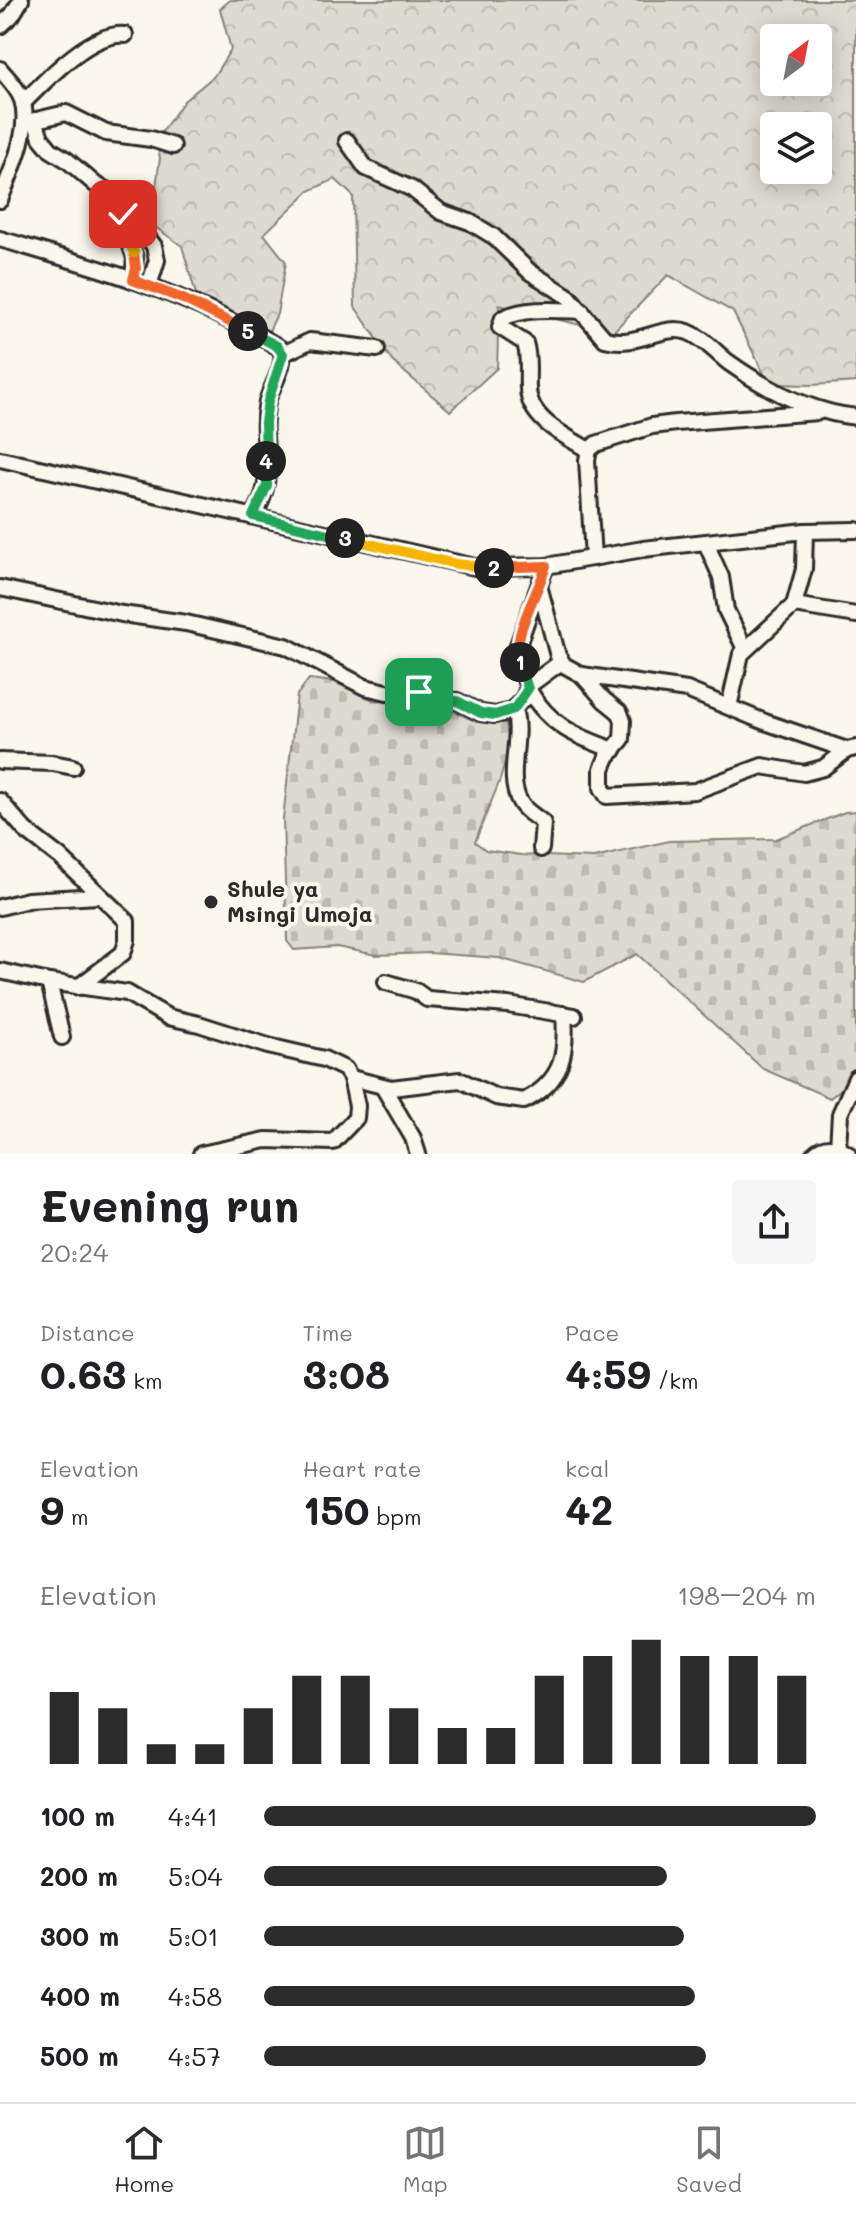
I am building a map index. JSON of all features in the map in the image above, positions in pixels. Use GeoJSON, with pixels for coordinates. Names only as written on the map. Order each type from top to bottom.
{"type":"FeatureCollection","features":[{"type":"Feature","properties":{"kind":"street"},"geometry":{"type":"LineString","coordinates":[[0,26],[12,15],[21,0]]}},
{"type":"Feature","properties":{"kind":"street"},"geometry":{"type":"LineString","coordinates":[[23,103],[59,69],[101,37],[125,35]]}},
{"type":"Feature","properties":{"kind":"street"},"geometry":{"type":"LineString","coordinates":[[0,69],[16,89],[29,122],[51,150],[96,185],[115,194],[157,252],[149,286]]}},
{"type":"Feature","properties":{"kind":"street"},"geometry":{"type":"LineString","coordinates":[[29,122],[66,113],[106,133],[151,139],[173,146]]}},
{"type":"Feature","properties":{"kind":"street"},"geometry":{"type":"LineString","coordinates":[[0,200],[29,122]]}},
{"type":"Feature","properties":{"kind":"street"},"geometry":{"type":"LineString","coordinates":[[347,141],[366,168],[404,185],[441,212],[480,227],[530,272],[556,287],[582,311],[600,335],[611,340],[637,341],[674,330],[687,332],[730,363],[790,399],[828,412],[856,417]]}},
{"type":"Feature","properties":{"kind":"street"},"geometry":{"type":"LineString","coordinates":[[128,211],[122,220],[135,258],[133,280]]}},
{"type":"Feature","properties":{"kind":"street"},"geometry":{"type":"LineString","coordinates":[[0,239],[83,262],[149,286],[223,317],[277,346],[283,354]]}},
{"type":"Feature","properties":{"kind":"street"},"geometry":{"type":"LineString","coordinates":[[582,311],[537,310],[511,314],[503,318],[500,327],[523,340],[526,345],[532,409],[589,450]]}},
{"type":"Feature","properties":{"kind":"street"},"geometry":{"type":"LineString","coordinates":[[253,516],[267,486],[265,422],[268,401],[283,354],[310,341],[377,349]]}},
{"type":"Feature","properties":{"kind":"street"},"geometry":{"type":"LineString","coordinates":[[593,558],[587,460],[589,450],[596,444],[652,426],[828,412]]}},
{"type":"Feature","properties":{"kind":"street"},"geometry":{"type":"LineString","coordinates":[[0,459],[456,564],[499,568],[546,566],[643,549],[805,531],[856,530]]}},
{"type":"Feature","properties":{"kind":"street"},"geometry":{"type":"LineString","coordinates":[[729,707],[737,663],[745,649],[794,605],[804,569],[805,531]]}},
{"type":"Feature","properties":{"kind":"street"},"geometry":{"type":"LineString","coordinates":[[706,543],[721,577],[726,610],[745,649]]}},
{"type":"Feature","properties":{"kind":"street"},"geometry":{"type":"LineString","coordinates":[[546,566],[518,645],[528,688],[540,708],[556,724],[614,750]]}},
{"type":"Feature","properties":{"kind":"street"},"geometry":{"type":"LineString","coordinates":[[0,588],[122,614],[186,623],[286,646],[373,690],[419,692],[441,700],[457,701],[489,715],[514,709],[528,688],[561,662]]}},
{"type":"Feature","properties":{"kind":"street"},"geometry":{"type":"LineString","coordinates":[[540,589],[561,662],[582,675],[622,717],[622,739],[607,757],[602,769],[602,792],[612,797],[695,791],[762,766],[804,773],[823,768],[852,749]]}},
{"type":"Feature","properties":{"kind":"street"},"geometry":{"type":"LineString","coordinates":[[794,605],[856,615]]}},
{"type":"Feature","properties":{"kind":"street"},"geometry":{"type":"LineString","coordinates":[[582,675],[687,690],[852,749]]}},
{"type":"Feature","properties":{"kind":"street"},"geometry":{"type":"LineString","coordinates":[[514,709],[518,729],[514,768],[517,798],[522,807],[543,823],[541,849]]}},
{"type":"Feature","properties":{"kind":"street"},"geometry":{"type":"LineString","coordinates":[[0,761],[73,767]]}},
{"type":"Feature","properties":{"kind":"street"},"geometry":{"type":"LineString","coordinates":[[0,801],[15,821],[60,857],[127,921],[125,950],[78,987]]}},
{"type":"Feature","properties":{"kind":"street"},"geometry":{"type":"LineString","coordinates":[[0,907],[28,900],[99,896]]}},
{"type":"Feature","properties":{"kind":"street"},"geometry":{"type":"LineString","coordinates":[[0,971],[49,982],[127,993],[168,1017],[324,1059],[345,1069],[351,1078],[357,1106],[356,1118],[333,1142],[266,1140],[201,1154]]}},
{"type":"Feature","properties":{"kind":"street"},"geometry":{"type":"LineString","coordinates":[[49,982],[62,1037]]}},
{"type":"Feature","properties":{"kind":"street"},"geometry":{"type":"LineString","coordinates":[[351,1078],[391,1088],[460,1080],[496,1097],[524,1101],[547,1085],[561,1064],[569,1015],[508,1005],[427,999],[416,991],[386,982]]}},
{"type":"Feature","properties":{"kind":"street"},"geometry":{"type":"LineString","coordinates":[[814,1154],[819,1149],[843,1150],[840,1114],[856,1078]]}},
{"type":"Feature","properties":{"kind":"street"},"geometry":{"type":"LineString","coordinates":[[383,1087],[413,1138],[418,1154]]}},
{"type":"Feature","properties":{"kind":"green space"},"geometry":{"type":"Polygon","coordinates":[[[230,0],[856,0],[856,382],[769,384],[733,312],[668,275],[612,333],[499,305],[497,368],[450,411],[393,362],[355,307],[353,196],[335,179],[309,191],[264,234],[286,262],[277,314],[269,331],[198,301],[182,246],[151,224],[160,158],[156,140],[184,101],[214,76],[231,49],[220,9],[230,0]]]}},
{"type":"Feature","properties":{"kind":"green space"},"geometry":{"type":"Polygon","coordinates":[[[309,679],[335,682],[373,700],[413,701],[447,708],[477,722],[506,723],[510,744],[500,780],[475,842],[486,850],[521,855],[594,858],[669,841],[776,839],[845,812],[856,811],[856,1077],[830,1098],[763,1069],[637,954],[584,982],[499,958],[429,953],[376,955],[337,947],[294,950],[287,941],[283,819],[297,695],[309,679]]]}},
{"type":"Feature","properties":{"kind":"place","name":"Shule ya Msingi Umoja"},"geometry":{"type":"Point","coordinates":[211,902]}},
{"type":"Feature","properties":{"kind":"route"},"geometry":{"type":"LineString","coordinates":[[123,214],[123,228],[135,258],[133,280],[223,317],[281,349],[283,361],[268,401],[265,422],[267,486],[253,516],[456,564],[499,568],[546,566],[540,589],[519,635],[518,655],[528,689],[514,709],[489,715],[457,701],[441,700],[419,692]]}}]}
